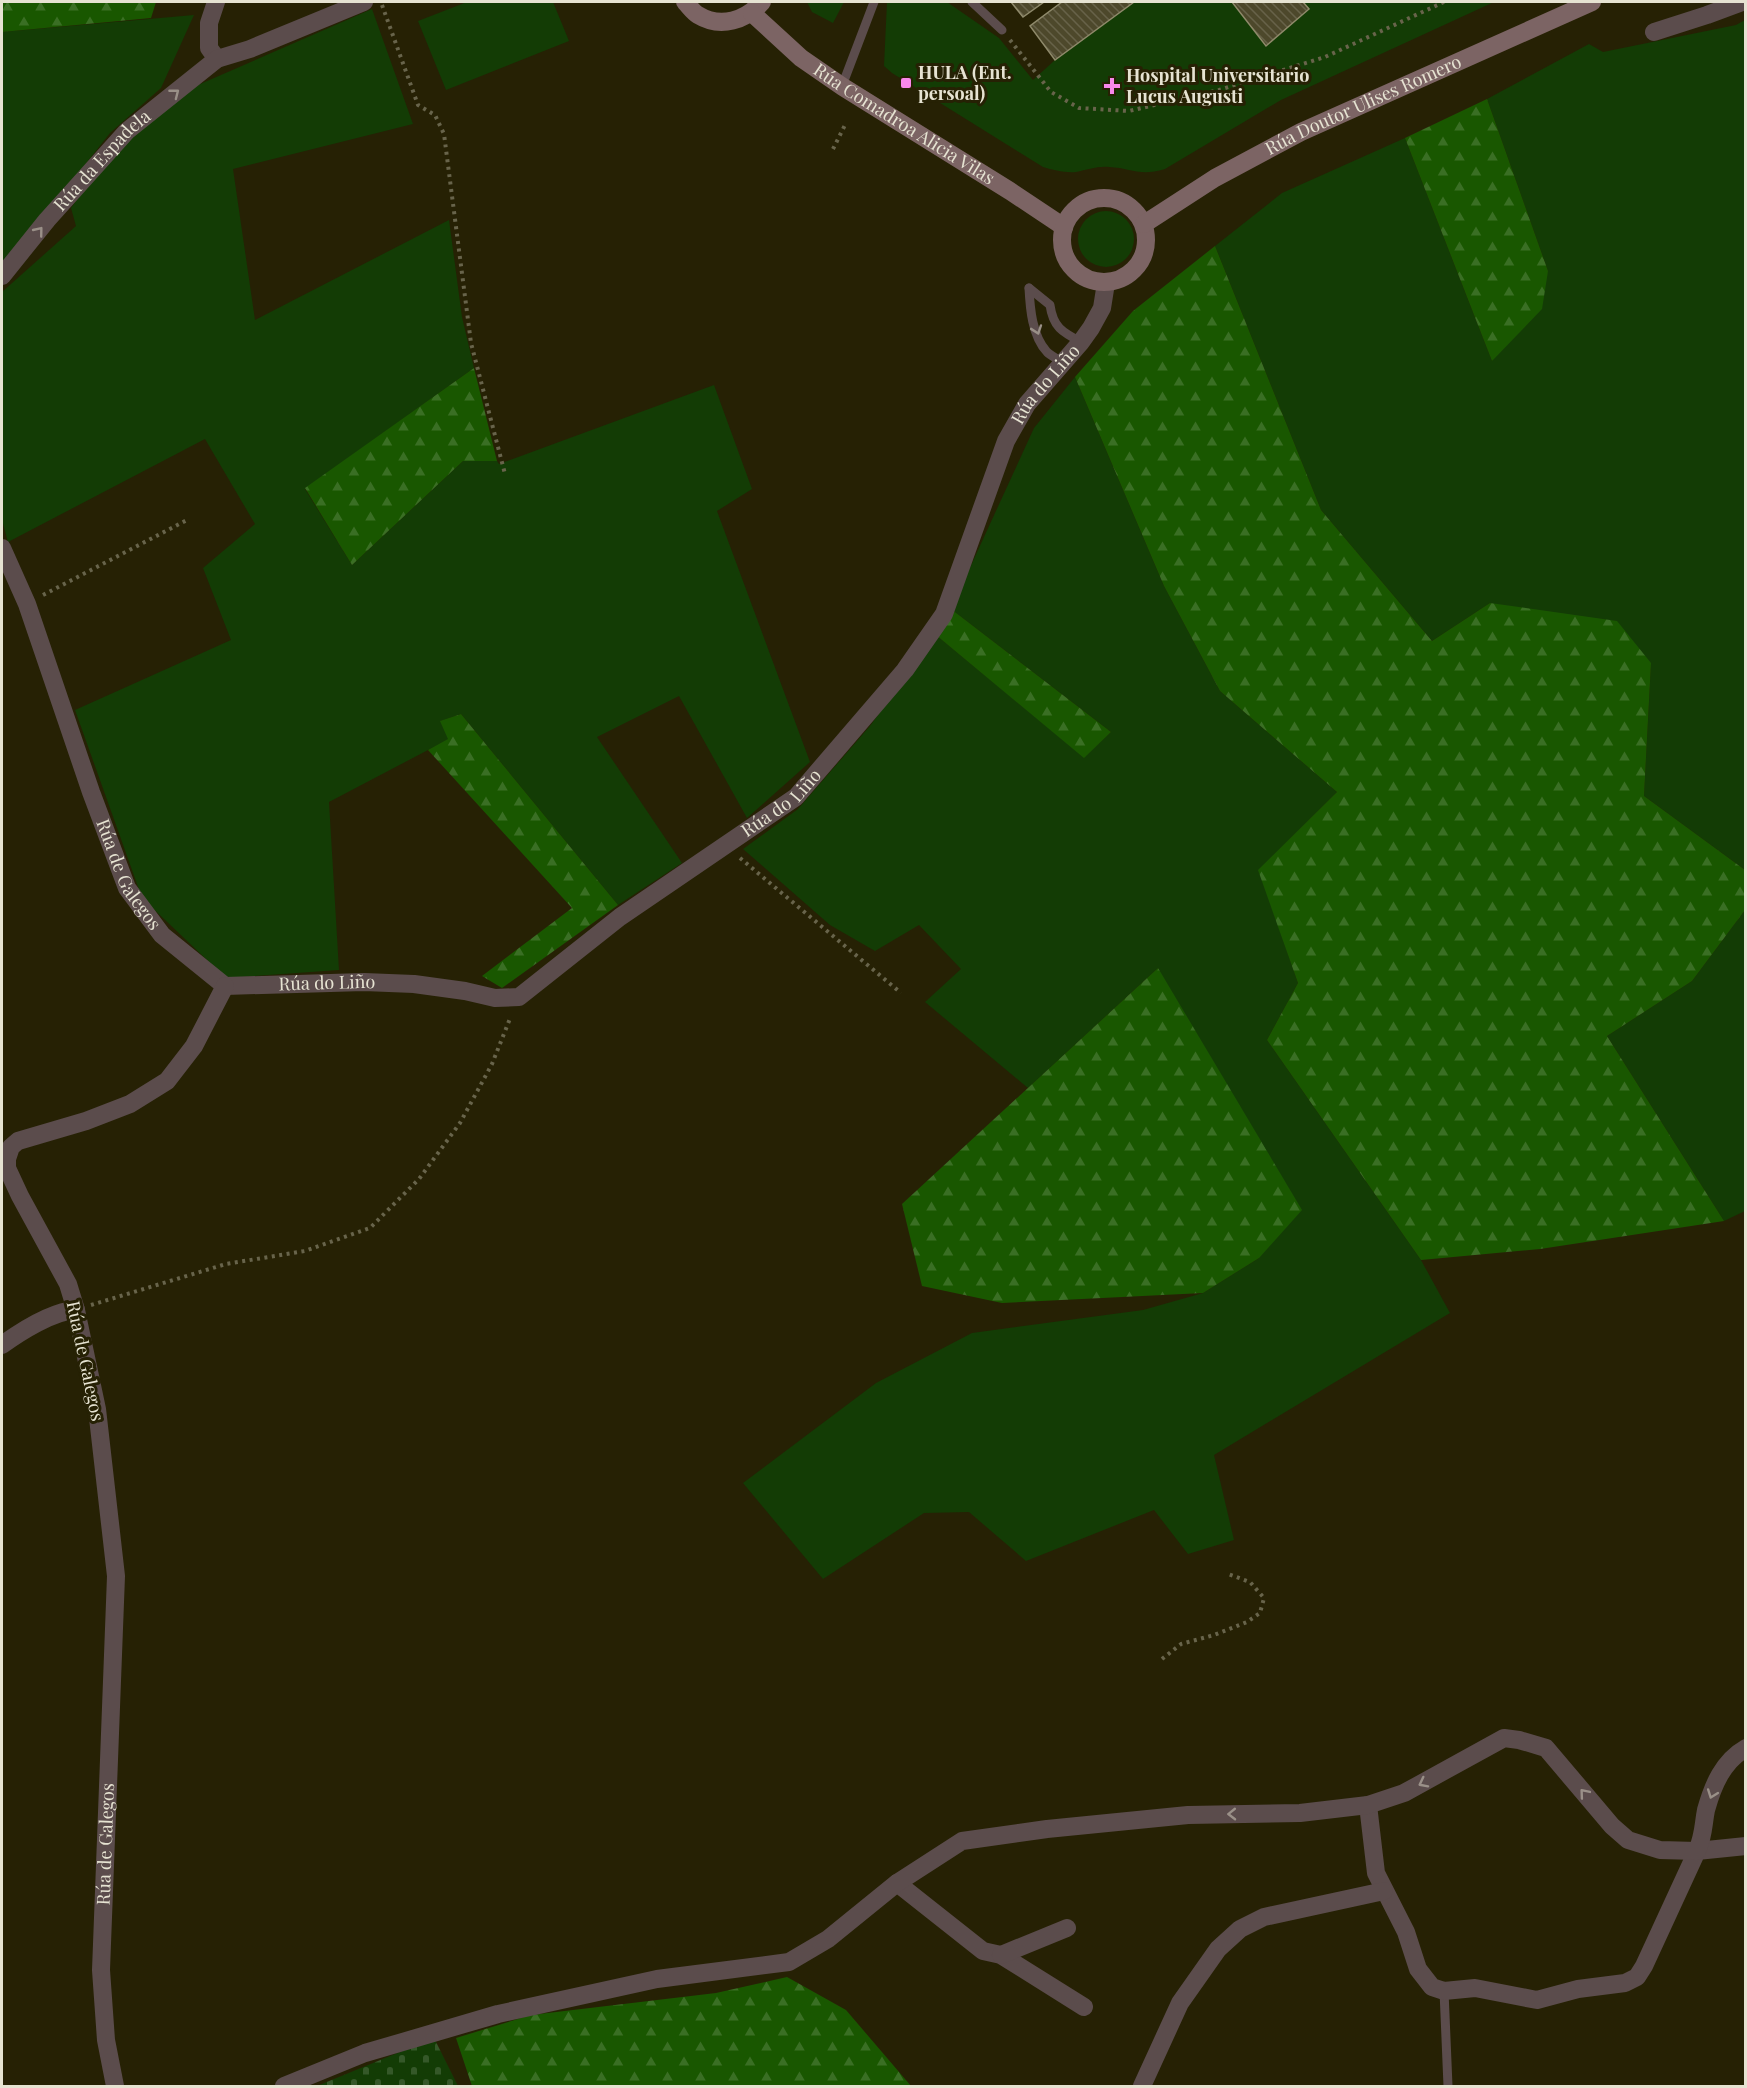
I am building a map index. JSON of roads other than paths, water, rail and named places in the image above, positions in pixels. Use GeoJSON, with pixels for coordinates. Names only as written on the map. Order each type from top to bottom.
{"type":"FeatureCollection","features":[{"type":"Feature","properties":{"kind":"street"},"geometry":{"type":"LineString","coordinates":[[216,2],[209,23],[208,48],[217,59]]}},
{"type":"Feature","properties":{"kind":"street","name":"Rúa da Espadela"},"geometry":{"type":"LineString","coordinates":[[2,276],[47,220],[127,131],[217,59],[250,49],[364,2]]}},
{"type":"Feature","properties":{"kind":"street"},"geometry":{"type":"LineString","coordinates":[[685,2],[698,15],[716,21],[731,21],[757,7]]}},
{"type":"Feature","properties":{"kind":"street","name":"Rúa Doutor Ulises Romero"},"geometry":{"type":"LineString","coordinates":[[1144,224],[1215,178],[1301,132],[1592,2]]}},
{"type":"Feature","properties":{"kind":"street"},"geometry":{"type":"LineString","coordinates":[[1654,32],[1742,2]]}},
{"type":"Feature","properties":{"kind":"street","name":"Rúa Comadroa Alicia Vilas"},"geometry":{"type":"LineString","coordinates":[[757,7],[801,58],[1064,226]]}},
{"type":"Feature","properties":{"kind":"street"},"geometry":{"type":"LineString","coordinates":[[1116,199],[1137,213],[1144,224],[1147,236],[1143,258],[1128,276],[1106,283],[1092,281],[1080,275],[1070,266],[1062,247],[1064,226],[1070,215],[1090,200],[1116,199]]}},
{"type":"Feature","properties":{"kind":"street","name":"Rúa do Liño"},"geometry":{"type":"LineString","coordinates":[[225,986],[364,982],[414,984],[495,998],[519,997],[620,917],[796,797],[905,670],[944,614],[1006,441],[1027,404],[1081,342],[1102,308],[1106,283]]}},
{"type":"Feature","properties":{"kind":"street","name":"Rúa de Galegos"},"geometry":{"type":"LineString","coordinates":[[2,548],[27,604],[91,792],[127,888],[162,935],[225,986],[194,1046],[167,1081],[130,1104],[86,1121],[18,1141],[11,1147],[6,1159],[7,1168],[20,1196],[68,1284],[76,1310],[97,1409],[116,1576],[101,1970],[106,2040],[115,2086]]}},
{"type":"Feature","properties":{"kind":"street"},"geometry":{"type":"LineString","coordinates":[[2,1346],[17,1334],[66,1310],[76,1310]]}},
{"type":"Feature","properties":{"kind":"street"},"geometry":{"type":"LineString","coordinates":[[284,2086],[365,2053],[498,2014],[657,1979],[789,1962],[828,1939],[897,1883],[962,1841],[1047,1829],[1188,1815],[1300,1813],[1368,1805],[1413,1788],[1504,1738],[1546,1748],[1612,1826],[1628,1840],[1660,1850],[1697,1851],[1746,1846]]}},
{"type":"Feature","properties":{"kind":"street"},"geometry":{"type":"LineString","coordinates":[[1368,1805],[1376,1873],[1406,1932],[1418,1969],[1432,1987],[1444,1991],[1475,1988],[1537,2000],[1578,1989],[1625,1983],[1637,1977],[1704,1836],[1706,1810],[1720,1771],[1746,1748]]}},
{"type":"Feature","properties":{"kind":"street"},"geometry":{"type":"LineString","coordinates":[[897,1883],[983,1951],[1001,1955],[1084,2007]]}},
{"type":"Feature","properties":{"kind":"street"},"geometry":{"type":"LineString","coordinates":[[1142,2086],[1180,2004],[1218,1949],[1240,1929],[1264,1917],[1384,1891]]}},
{"type":"Feature","properties":{"kind":"street"},"geometry":{"type":"LineString","coordinates":[[1001,1955],[1067,1928]]}},
{"type":"Feature","properties":{"kind":"lane"},"geometry":{"type":"LineString","coordinates":[[842,86],[874,2]]}},
{"type":"Feature","properties":{"kind":"lane"},"geometry":{"type":"LineString","coordinates":[[972,2],[1002,30]]}},
{"type":"Feature","properties":{"kind":"lane"},"geometry":{"type":"LineString","coordinates":[[1063,363],[1047,352],[1037,335],[1030,307],[1029,288],[1050,304],[1052,316],[1060,331],[1081,342]]}},
{"type":"Feature","properties":{"kind":"lane"},"geometry":{"type":"LineString","coordinates":[[1444,1991],[1448,2086]]}},
{"type":"Feature","properties":{"kind":"place","name":"HULA (Ent. persoal)"},"geometry":{"type":"Point","coordinates":[906,83]}},
{"type":"Feature","properties":{"kind":"place","name":"Hospital Universitario Lucus Augusti"},"geometry":{"type":"Point","coordinates":[1112,86]}}]}
